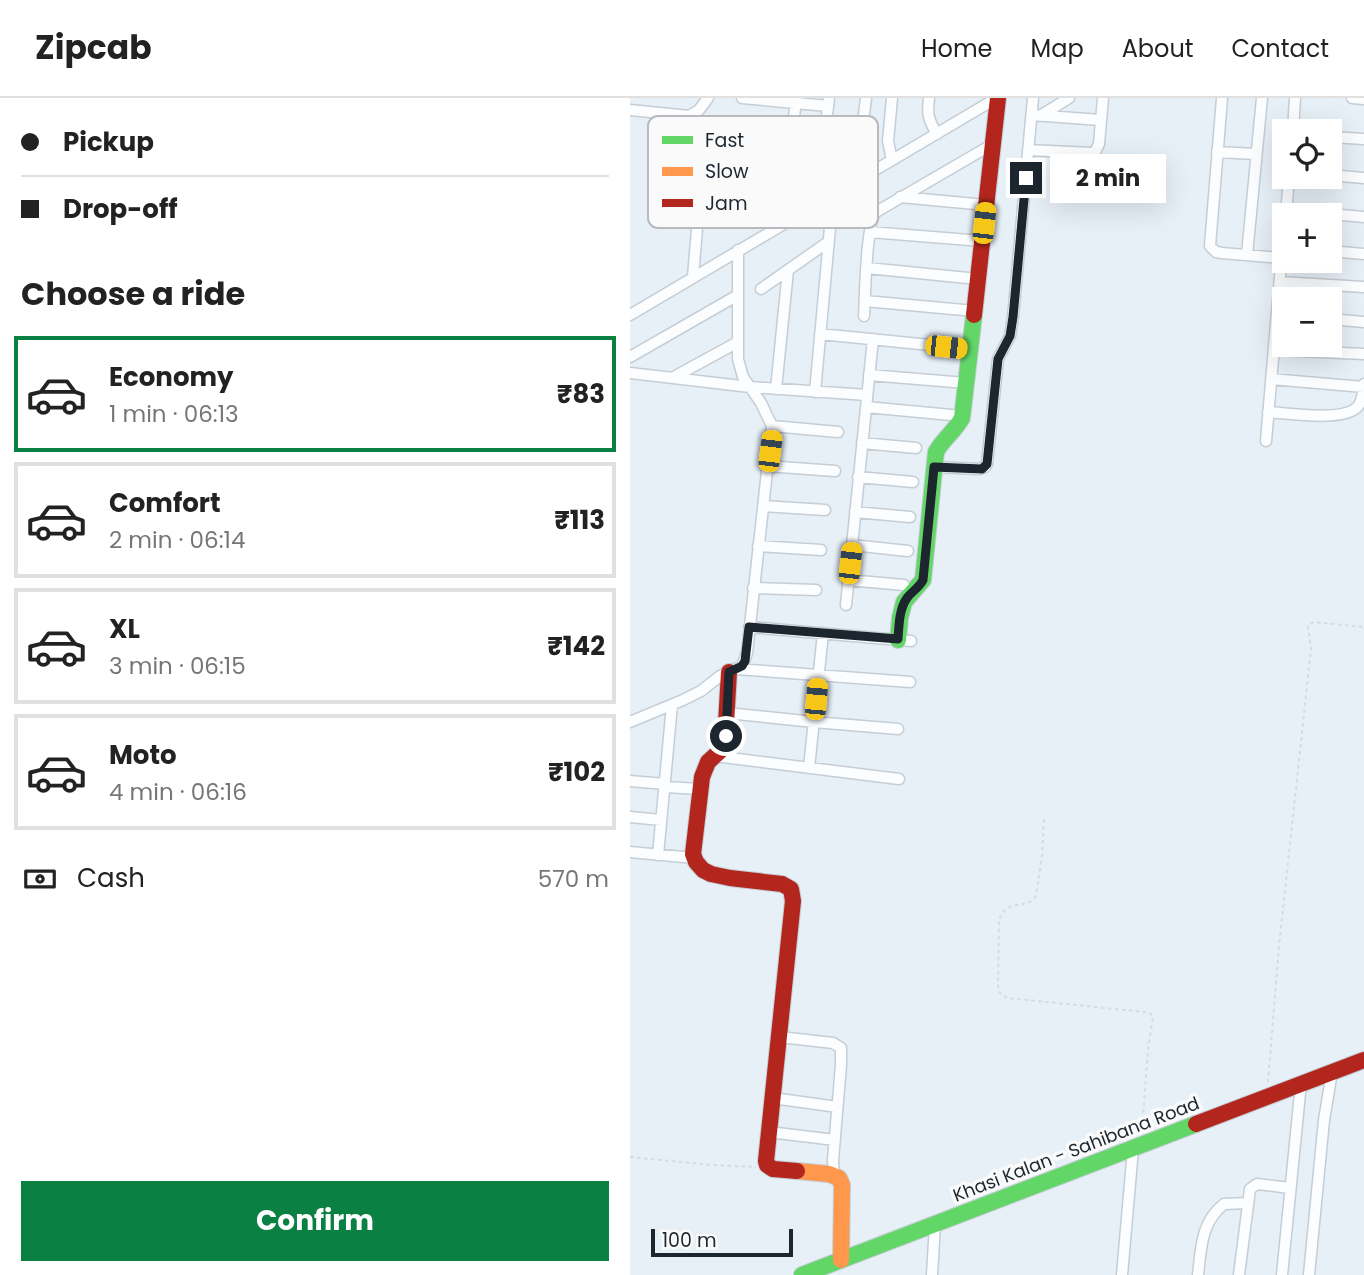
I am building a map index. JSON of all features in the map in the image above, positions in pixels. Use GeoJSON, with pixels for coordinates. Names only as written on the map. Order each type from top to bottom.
{"type":"FeatureCollection","features":[{"type":"Feature","properties":{"kind":"street"},"geometry":{"type":"LineString","coordinates":[[630,110],[689,116],[699,110],[708,98]]}},
{"type":"Feature","properties":{"kind":"street"},"geometry":{"type":"LineString","coordinates":[[742,98],[829,102]]}},
{"type":"Feature","properties":{"kind":"street"},"geometry":{"type":"LineString","coordinates":[[864,116],[866,98]]}},
{"type":"Feature","properties":{"kind":"street"},"geometry":{"type":"LineString","coordinates":[[892,98],[888,141],[892,160]]}},
{"type":"Feature","properties":{"kind":"street"},"geometry":{"type":"LineString","coordinates":[[929,98],[928,120],[937,134]]}},
{"type":"Feature","properties":{"kind":"street"},"geometry":{"type":"LineString","coordinates":[[749,627],[904,640],[899,624],[904,604],[923,580],[937,449],[956,428],[962,416],[998,98],[977,103],[937,134],[878,168]]}},
{"type":"Feature","properties":{"kind":"street"},"geometry":{"type":"LineString","coordinates":[[934,467],[982,469],[987,464],[998,359],[1010,336],[1013,317],[1028,150],[1036,115],[1034,98]]}},
{"type":"Feature","properties":{"kind":"street"},"geometry":{"type":"LineString","coordinates":[[1036,115],[1069,98]]}},
{"type":"Feature","properties":{"kind":"street"},"geometry":{"type":"LineString","coordinates":[[1028,150],[1095,152],[1099,144],[1103,98]]}},
{"type":"Feature","properties":{"kind":"street"},"geometry":{"type":"LineString","coordinates":[[1222,98],[1210,246],[1216,252],[1222,253],[1247,255],[1272,252]]}},
{"type":"Feature","properties":{"kind":"street"},"geometry":{"type":"LineString","coordinates":[[1247,255],[1262,98]]}},
{"type":"Feature","properties":{"kind":"street"},"geometry":{"type":"LineString","coordinates":[[1294,119],[1295,98]]}},
{"type":"Feature","properties":{"kind":"street"},"geometry":{"type":"LineString","coordinates":[[1352,98],[1364,99]]}},
{"type":"Feature","properties":{"kind":"street"},"geometry":{"type":"LineString","coordinates":[[1036,115],[1101,120]]}},
{"type":"Feature","properties":{"kind":"street"},"geometry":{"type":"LineString","coordinates":[[1342,137],[1364,139]]}},
{"type":"Feature","properties":{"kind":"street"},"geometry":{"type":"LineString","coordinates":[[878,212],[993,144]]}},
{"type":"Feature","properties":{"kind":"street"},"geometry":{"type":"LineString","coordinates":[[1217,152],[1256,154]]}},
{"type":"Feature","properties":{"kind":"street"},"geometry":{"type":"LineString","coordinates":[[1342,177],[1364,178]]}},
{"type":"Feature","properties":{"kind":"street"},"geometry":{"type":"LineString","coordinates":[[900,197],[986,205]]}},
{"type":"Feature","properties":{"kind":"street"},"geometry":{"type":"LineString","coordinates":[[1342,216],[1364,217]]}},
{"type":"Feature","properties":{"kind":"street"},"geometry":{"type":"LineString","coordinates":[[693,277],[697,228]]}},
{"type":"Feature","properties":{"kind":"street"},"geometry":{"type":"LineString","coordinates":[[630,315],[776,228]]}},
{"type":"Feature","properties":{"kind":"street"},"geometry":{"type":"LineString","coordinates":[[815,392],[829,228]]}},
{"type":"Feature","properties":{"kind":"street"},"geometry":{"type":"LineString","coordinates":[[863,316],[871,228]]}},
{"type":"Feature","properties":{"kind":"street"},"geometry":{"type":"LineString","coordinates":[[870,232],[982,241]]}},
{"type":"Feature","properties":{"kind":"street"},"geometry":{"type":"LineString","coordinates":[[761,289],[828,242]]}},
{"type":"Feature","properties":{"kind":"street"},"geometry":{"type":"LineString","coordinates":[[630,722],[701,691],[720,676],[742,666],[745,661],[772,426],[761,403],[743,377],[738,359],[738,250]]}},
{"type":"Feature","properties":{"kind":"street"},"geometry":{"type":"LineString","coordinates":[[1342,252],[1364,254]]}},
{"type":"Feature","properties":{"kind":"street"},"geometry":{"type":"LineString","coordinates":[[867,268],[978,279]]}},
{"type":"Feature","properties":{"kind":"street"},"geometry":{"type":"LineString","coordinates":[[776,389],[788,270]]}},
{"type":"Feature","properties":{"kind":"street"},"geometry":{"type":"LineString","coordinates":[[1280,287],[1281,273]]}},
{"type":"Feature","properties":{"kind":"street"},"geometry":{"type":"LineString","coordinates":[[1280,282],[1364,287]]}},
{"type":"Feature","properties":{"kind":"street"},"geometry":{"type":"LineString","coordinates":[[630,357],[738,295]]}},
{"type":"Feature","properties":{"kind":"street"},"geometry":{"type":"LineString","coordinates":[[864,301],[975,310]]}},
{"type":"Feature","properties":{"kind":"street"},"geometry":{"type":"LineString","coordinates":[[1342,320],[1364,322]]}},
{"type":"Feature","properties":{"kind":"street"},"geometry":{"type":"LineString","coordinates":[[820,334],[970,349]]}},
{"type":"Feature","properties":{"kind":"street"},"geometry":{"type":"LineString","coordinates":[[846,606],[873,339]]}},
{"type":"Feature","properties":{"kind":"street"},"geometry":{"type":"LineString","coordinates":[[672,378],[738,342]]}},
{"type":"Feature","properties":{"kind":"street"},"geometry":{"type":"LineString","coordinates":[[1342,353],[1364,354]]}},
{"type":"Feature","properties":{"kind":"street"},"geometry":{"type":"LineString","coordinates":[[1266,441],[1273,357]]}},
{"type":"Feature","properties":{"kind":"street"},"geometry":{"type":"LineString","coordinates":[[630,373],[750,387],[867,395]]}},
{"type":"Feature","properties":{"kind":"street"},"geometry":{"type":"LineString","coordinates":[[869,375],[966,383]]}},
{"type":"Feature","properties":{"kind":"street"},"geometry":{"type":"LineString","coordinates":[[1268,412],[1328,416],[1346,413],[1358,407],[1364,385],[1271,379]]}},
{"type":"Feature","properties":{"kind":"street"},"geometry":{"type":"LineString","coordinates":[[866,407],[962,416]]}},
{"type":"Feature","properties":{"kind":"street"},"geometry":{"type":"LineString","coordinates":[[772,426],[838,432]]}},
{"type":"Feature","properties":{"kind":"street"},"geometry":{"type":"LineString","coordinates":[[862,443],[916,448]]}},
{"type":"Feature","properties":{"kind":"street"},"geometry":{"type":"LineString","coordinates":[[767,466],[835,471]]}},
{"type":"Feature","properties":{"kind":"street"},"geometry":{"type":"LineString","coordinates":[[859,477],[913,482]]}},
{"type":"Feature","properties":{"kind":"street"},"geometry":{"type":"LineString","coordinates":[[763,506],[825,510]]}},
{"type":"Feature","properties":{"kind":"street"},"geometry":{"type":"LineString","coordinates":[[855,512],[910,517]]}},
{"type":"Feature","properties":{"kind":"street"},"geometry":{"type":"LineString","coordinates":[[758,545],[821,550]]}},
{"type":"Feature","properties":{"kind":"street"},"geometry":{"type":"LineString","coordinates":[[852,545],[908,551]]}},
{"type":"Feature","properties":{"kind":"street"},"geometry":{"type":"LineString","coordinates":[[848,580],[904,585]]}},
{"type":"Feature","properties":{"kind":"street"},"geometry":{"type":"LineString","coordinates":[[753,588],[816,590]]}},
{"type":"Feature","properties":{"kind":"street"},"geometry":{"type":"LineString","coordinates":[[810,768],[823,633]]}},
{"type":"Feature","properties":{"kind":"street"},"geometry":{"type":"LineString","coordinates":[[733,671],[910,682]]}},
{"type":"Feature","properties":{"kind":"street"},"geometry":{"type":"LineString","coordinates":[[733,671],[725,741],[720,751],[704,768],[693,854],[701,869],[713,875],[782,884],[791,889],[793,901],[766,1161],[771,1168],[834,1175],[839,1178],[842,1185],[841,1260]]}},
{"type":"Feature","properties":{"kind":"street"},"geometry":{"type":"LineString","coordinates":[[658,855],[672,705]]}},
{"type":"Feature","properties":{"kind":"street"},"geometry":{"type":"LineString","coordinates":[[727,713],[898,729]]}},
{"type":"Feature","properties":{"kind":"street"},"geometry":{"type":"LineString","coordinates":[[714,756],[899,779]]}},
{"type":"Feature","properties":{"kind":"street"},"geometry":{"type":"LineString","coordinates":[[630,781],[700,789]]}},
{"type":"Feature","properties":{"kind":"street"},"geometry":{"type":"LineString","coordinates":[[630,817],[662,820]]}},
{"type":"Feature","properties":{"kind":"street"},"geometry":{"type":"LineString","coordinates":[[630,852],[694,858]]}},
{"type":"Feature","properties":{"kind":"street"},"geometry":{"type":"LineString","coordinates":[[779,1037],[834,1043],[841,1048],[834,1175]]}},
{"type":"Feature","properties":{"kind":"street","name":"Khasi Kalan - Sahibana Road"},"geometry":{"type":"LineString","coordinates":[[802,1275],[1364,1060]]}},
{"type":"Feature","properties":{"kind":"street"},"geometry":{"type":"LineString","coordinates":[[1309,1275],[1324,1120],[1332,1072]]}},
{"type":"Feature","properties":{"kind":"street"},"geometry":{"type":"LineString","coordinates":[[1282,1275],[1301,1083]]}},
{"type":"Feature","properties":{"kind":"street"},"geometry":{"type":"LineString","coordinates":[[773,1098],[837,1107]]}},
{"type":"Feature","properties":{"kind":"street"},"geometry":{"type":"LineString","coordinates":[[769,1132],[835,1140]]}},
{"type":"Feature","properties":{"kind":"street"},"geometry":{"type":"LineString","coordinates":[[1122,1275],[1137,1147]]}},
{"type":"Feature","properties":{"kind":"street"},"geometry":{"type":"LineString","coordinates":[[1239,1275],[1250,1189],[1256,1184],[1290,1188]]}},
{"type":"Feature","properties":{"kind":"street"},"geometry":{"type":"LineString","coordinates":[[1198,1275],[1202,1237],[1208,1223],[1224,1204],[1248,1203]]}},
{"type":"Feature","properties":{"kind":"street"},"geometry":{"type":"LineString","coordinates":[[932,1275],[935,1224]]}},
{"type":"Feature","properties":{"kind":"path"},"geometry":{"type":"LineString","coordinates":[[1267,1096],[1279,946],[1312,643],[1308,624],[1314,622],[1364,627]]}},
{"type":"Feature","properties":{"kind":"path"},"geometry":{"type":"LineString","coordinates":[[1044,819],[1042,856],[1035,899],[1004,909],[999,920],[998,990],[1007,998],[1152,1014],[1137,1147]]}},
{"type":"Feature","properties":{"kind":"path"},"geometry":{"type":"LineString","coordinates":[[630,1157],[771,1168]]}},
{"type":"Feature","properties":{"kind":"traffic: fast"},"geometry":{"type":"LineString","coordinates":[[898,640],[904,602],[923,580],[936,452],[962,418],[974,315]]}},
{"type":"Feature","properties":{"kind":"traffic: fast"},"geometry":{"type":"LineString","coordinates":[[802,1275],[1196,1124]]}},
{"type":"Feature","properties":{"kind":"traffic: slow"},"geometry":{"type":"LineString","coordinates":[[797,1171],[829,1174],[839,1178],[842,1185],[841,1260]]}},
{"type":"Feature","properties":{"kind":"traffic: jam"},"geometry":{"type":"LineString","coordinates":[[974,315],[998,98]]}},
{"type":"Feature","properties":{"kind":"traffic: jam"},"geometry":{"type":"LineString","coordinates":[[729,672],[725,741],[720,751],[708,762],[702,777],[693,854],[703,870],[711,874],[782,884],[791,889],[793,901],[766,1161],[773,1169],[797,1171]]}},
{"type":"Feature","properties":{"kind":"traffic: jam"},"geometry":{"type":"LineString","coordinates":[[1196,1124],[1364,1060]]}},
{"type":"Feature","properties":{"kind":"route"},"geometry":{"type":"LineString","coordinates":[[726,736],[729,672],[742,666],[745,661],[749,627],[898,639],[904,604],[923,580],[934,467],[982,469],[987,464],[998,359],[1010,336],[1013,317],[1026,178]]}}]}
